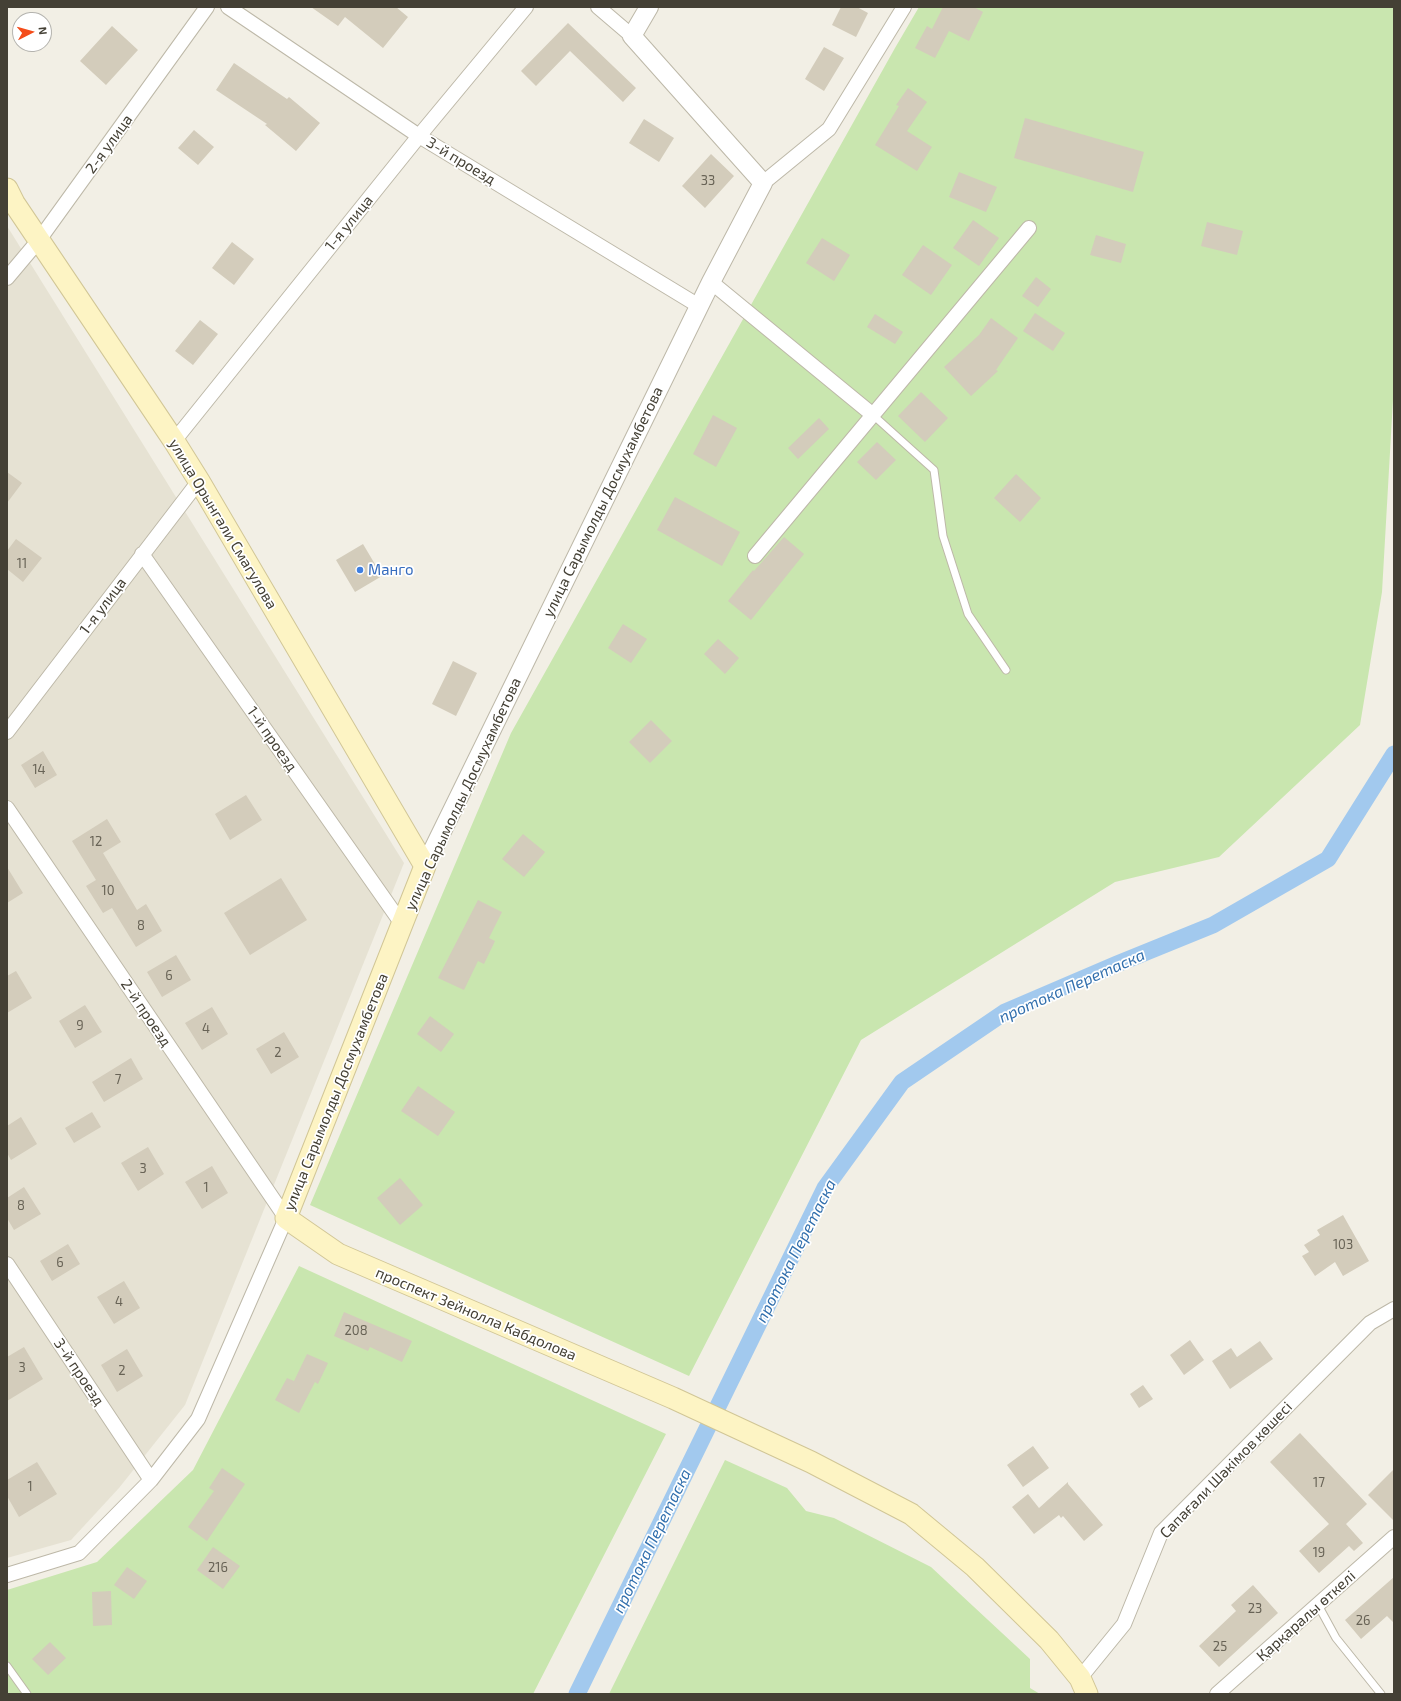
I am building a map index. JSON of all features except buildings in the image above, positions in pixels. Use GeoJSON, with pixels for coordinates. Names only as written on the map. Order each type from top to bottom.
{"type":"FeatureCollection","features":[{"type":"Feature","properties":{"kind":"main road","name":"улица Орынгали Смагулова"},"geometry":{"type":"LineString","coordinates":[[9,201],[39,240],[174,441],[425,866]]}},
{"type":"Feature","properties":{"kind":"main road","name":"улица Сарымолды Досмухамбетова"},"geometry":{"type":"LineString","coordinates":[[286,1218],[425,866]]}},
{"type":"Feature","properties":{"kind":"main road","name":"проспект Зейнолла Кабдолова"},"geometry":{"type":"LineString","coordinates":[[286,1218],[338,1254],[673,1398],[811,1462],[911,1514],[975,1567],[1049,1640],[1083,1686]]}},
{"type":"Feature","properties":{"kind":"street","name":"2-я улица"},"geometry":{"type":"LineString","coordinates":[[7,278],[39,240],[207,7]]}},
{"type":"Feature","properties":{"kind":"street","name":"3-й проезд"},"geometry":{"type":"LineString","coordinates":[[228,7],[419,136],[699,306]]}},
{"type":"Feature","properties":{"kind":"street","name":"1-я улица"},"geometry":{"type":"LineString","coordinates":[[174,441],[419,136],[526,7]]}},
{"type":"Feature","properties":{"kind":"street"},"geometry":{"type":"LineString","coordinates":[[598,7],[632,36],[763,183]]}},
{"type":"Feature","properties":{"kind":"street"},"geometry":{"type":"LineString","coordinates":[[632,36],[649,7]]}},
{"type":"Feature","properties":{"kind":"street","name":"улица Сарымолды Досмухамбетова"},"geometry":{"type":"LineString","coordinates":[[425,866],[699,306],[763,183],[829,129],[904,7]]}},
{"type":"Feature","properties":{"kind":"street"},"geometry":{"type":"LineString","coordinates":[[755,556],[1029,228]]}},
{"type":"Feature","properties":{"kind":"street"},"geometry":{"type":"LineString","coordinates":[[711,282],[873,415]]}},
{"type":"Feature","properties":{"kind":"street","name":"1-я улица"},"geometry":{"type":"LineString","coordinates":[[7,732],[199,481]]}},
{"type":"Feature","properties":{"kind":"street","name":"1-й проезд"},"geometry":{"type":"LineString","coordinates":[[142,554],[402,924]]}},
{"type":"Feature","properties":{"kind":"street","name":"2-й проезд"},"geometry":{"type":"LineString","coordinates":[[7,808],[286,1218]]}},
{"type":"Feature","properties":{"kind":"street","name":"улица Сарымолды Досмухамбетова"},"geometry":{"type":"LineString","coordinates":[[7,1575],[79,1553],[151,1480],[198,1419],[286,1218]]}},
{"type":"Feature","properties":{"kind":"street","name":"3-й проезд"},"geometry":{"type":"LineString","coordinates":[[7,1264],[151,1480]]}},
{"type":"Feature","properties":{"kind":"street","name":"Сапағали Шәкімов көшесі"},"geometry":{"type":"LineString","coordinates":[[1083,1686],[1124,1624],[1161,1533],[1370,1323],[1394,1310]]}},
{"type":"Feature","properties":{"kind":"street","name":"Қарқаралы өткелі"},"geometry":{"type":"LineString","coordinates":[[1217,1694],[1394,1537]]}},
{"type":"Feature","properties":{"kind":"lane"},"geometry":{"type":"LineString","coordinates":[[873,415],[934,470],[943,536],[968,614],[1006,670]]}},
{"type":"Feature","properties":{"kind":"lane"},"geometry":{"type":"LineString","coordinates":[[1318,1605],[1336,1638],[1381,1694]]}},
{"type":"Feature","properties":{"kind":"lane"},"geometry":{"type":"LineString","coordinates":[[7,1666],[27,1694]]}},
{"type":"Feature","properties":{"kind":"shaded area"},"geometry":{"type":"Polygon","coordinates":[[[7,226],[404,863],[185,1405],[119,1488],[71,1540],[7,1558],[7,226]]]}},
{"type":"Feature","properties":{"kind":"green space"},"geometry":{"type":"Polygon","coordinates":[[[919,7],[1394,7],[1394,382],[1382,592],[1360,725],[1219,857],[1115,882],[861,1040],[689,1376],[310,1205],[511,733],[919,7]]]}},
{"type":"Feature","properties":{"kind":"green space"},"geometry":{"type":"Polygon","coordinates":[[[299,1266],[666,1434],[533,1694],[7,1694],[7,1590],[97,1562],[193,1470],[299,1266]]]}},
{"type":"Feature","properties":{"kind":"green space"},"geometry":{"type":"Polygon","coordinates":[[[725,1460],[787,1488],[806,1511],[834,1518],[931,1567],[1030,1659],[1030,1688],[1040,1694],[609,1694],[725,1460]]]}},
{"type":"Feature","properties":{"kind":"waterway","name":"протока Перетаска"},"geometry":{"type":"LineString","coordinates":[[577,1694],[825,1188],[902,1082],[1005,1012],[1213,925],[1328,859],[1394,754]]}},
{"type":"Feature","properties":{"kind":"place","name":"Манго"},"geometry":{"type":"Point","coordinates":[360,570]}}]}
